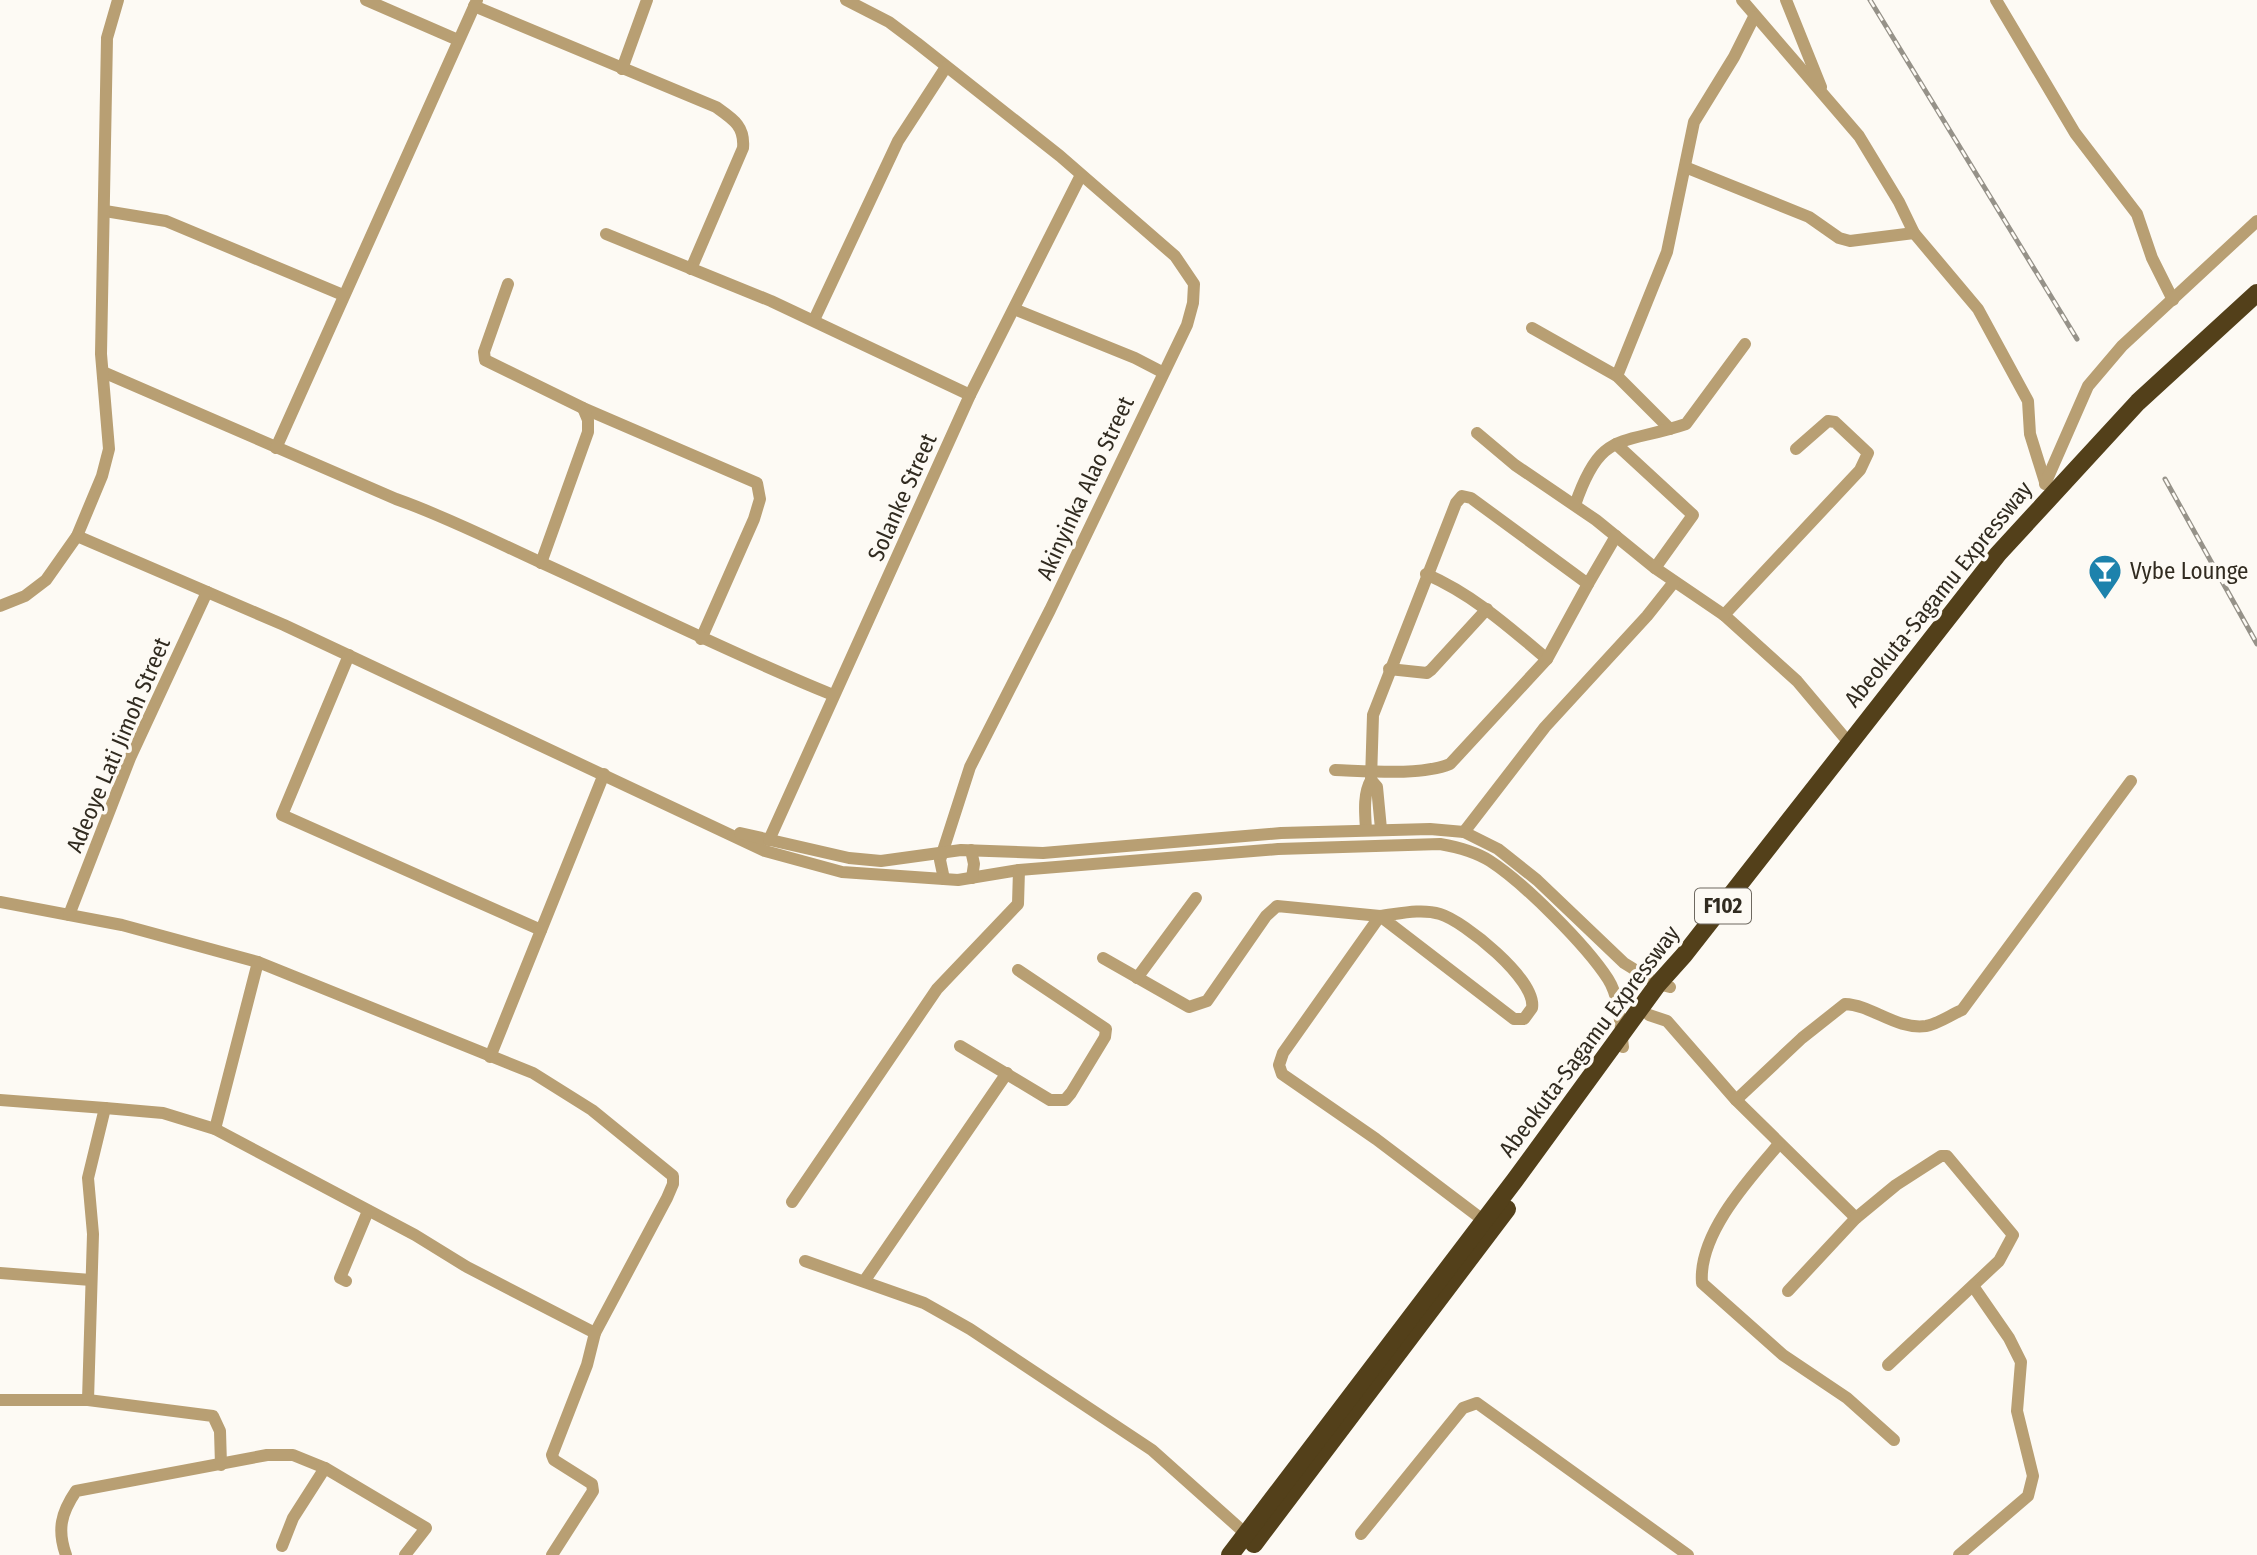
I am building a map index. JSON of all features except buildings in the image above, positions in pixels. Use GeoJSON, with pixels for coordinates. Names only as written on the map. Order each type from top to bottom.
{"type":"FeatureCollection","features":[{"type":"Feature","properties":{"kind":"highway","name":"Abeokuta-Sagamu Expressway"},"geometry":{"type":"LineString","coordinates":[[1245,1555],[1516,1196],[1622,1040],[1648,1015],[1684,955],[1965,594],[2156,385],[2257,293]]}},
{"type":"Feature","properties":{"kind":"highway","name":"Abeokuta-Sagamu Expressway"},"geometry":{"type":"LineString","coordinates":[[1230,1555],[1664,985],[2045,507],[2257,307]]}},
{"type":"Feature","properties":{"kind":"street"},"geometry":{"type":"LineString","coordinates":[[0,606],[26,596],[46,580],[77,536],[102,476],[108,449],[103,372],[107,38],[118,0]]}},
{"type":"Feature","properties":{"kind":"street"},"geometry":{"type":"LineString","coordinates":[[366,0],[458,40]]}},
{"type":"Feature","properties":{"kind":"street"},"geometry":{"type":"LineString","coordinates":[[622,69],[647,0]]}},
{"type":"Feature","properties":{"kind":"street","name":"Akinyinka Alao Street"},"geometry":{"type":"LineString","coordinates":[[846,0],[889,22],[1081,175],[1175,256],[1194,284],[1193,303],[1187,325],[1162,372],[1050,610],[980,745],[958,800],[939,866],[944,879]]}},
{"type":"Feature","properties":{"kind":"street"},"geometry":{"type":"LineString","coordinates":[[1742,0],[1793,63],[1822,90],[1859,136],[1914,233],[1978,309],[2028,401],[2029,434],[2045,482],[2045,507]]}},
{"type":"Feature","properties":{"kind":"street"},"geometry":{"type":"LineString","coordinates":[[1786,0],[1822,90]]}},
{"type":"Feature","properties":{"kind":"street"},"geometry":{"type":"LineString","coordinates":[[1996,0],[2075,133],[2137,214],[2152,258],[2173,300]]}},
{"type":"Feature","properties":{"kind":"street"},"geometry":{"type":"LineString","coordinates":[[276,447],[475,3],[622,69],[716,107],[740,125],[744,135],[738,161],[691,269]]}},
{"type":"Feature","properties":{"kind":"street"},"geometry":{"type":"LineString","coordinates":[[1617,376],[1667,252],[1694,122],[1734,57],[1754,17]]}},
{"type":"Feature","properties":{"kind":"street"},"geometry":{"type":"LineString","coordinates":[[814,320],[898,141],[946,67]]}},
{"type":"Feature","properties":{"kind":"street"},"geometry":{"type":"LineString","coordinates":[[1685,167],[1809,217],[1839,237],[1850,241],[1914,233]]}},
{"type":"Feature","properties":{"kind":"street","name":"Solanke Street"},"geometry":{"type":"LineString","coordinates":[[769,841],[970,395],[1081,175]]}},
{"type":"Feature","properties":{"kind":"street"},"geometry":{"type":"LineString","coordinates":[[105,211],[166,221],[343,295]]}},
{"type":"Feature","properties":{"kind":"street"},"geometry":{"type":"LineString","coordinates":[[2045,482],[2088,386],[2122,345],[2257,220]]}},
{"type":"Feature","properties":{"kind":"street"},"geometry":{"type":"LineString","coordinates":[[606,234],[814,320],[970,395]]}},
{"type":"Feature","properties":{"kind":"street"},"geometry":{"type":"LineString","coordinates":[[508,284],[484,352],[485,360],[583,408],[757,482],[760,499],[754,519],[701,639]]}},
{"type":"Feature","properties":{"kind":"street"},"geometry":{"type":"LineString","coordinates":[[1014,309],[1135,358],[1162,372]]}},
{"type":"Feature","properties":{"kind":"street"},"geometry":{"type":"LineString","coordinates":[[1532,328],[1617,376],[1670,429]]}},
{"type":"Feature","properties":{"kind":"street"},"geometry":{"type":"LineString","coordinates":[[1575,505],[1590,466],[1598,455],[1616,444],[1643,434],[1686,424],[1745,344]]}},
{"type":"Feature","properties":{"kind":"street"},"geometry":{"type":"LineString","coordinates":[[103,372],[434,513],[635,604],[701,639],[833,695]]}},
{"type":"Feature","properties":{"kind":"street"},"geometry":{"type":"LineString","coordinates":[[541,563],[588,432],[588,420],[583,408]]}},
{"type":"Feature","properties":{"kind":"street"},"geometry":{"type":"LineString","coordinates":[[1724,615],[1860,470],[1868,453],[1835,422],[1828,421],[1796,449]]}},
{"type":"Feature","properties":{"kind":"street"},"geometry":{"type":"LineString","coordinates":[[1477,433],[1515,465],[1575,505],[1655,568],[1724,615],[1797,681],[1850,744]]}},
{"type":"Feature","properties":{"kind":"street"},"geometry":{"type":"LineString","coordinates":[[1616,444],[1693,515],[1655,568]]}},
{"type":"Feature","properties":{"kind":"street"},"geometry":{"type":"LineString","coordinates":[[1366,829],[1373,715],[1426,574],[1456,503],[1462,496],[1489,510],[1588,584]]}},
{"type":"Feature","properties":{"kind":"street"},"geometry":{"type":"LineString","coordinates":[[77,536],[349,655],[765,851],[808,865],[842,872],[944,879],[972,878],[1019,870],[1278,849],[1440,844],[1490,861],[1526,891],[1583,950],[1608,980],[1616,1000],[1622,1040]]}},
{"type":"Feature","properties":{"kind":"street"},"geometry":{"type":"LineString","coordinates":[[1335,770],[1371,776],[1439,768],[1450,764],[1547,659],[1616,536]]}},
{"type":"Feature","properties":{"kind":"street"},"geometry":{"type":"LineString","coordinates":[[1426,574],[1456,587],[1547,659]]}},
{"type":"Feature","properties":{"kind":"street"},"geometry":{"type":"LineString","coordinates":[[1464,832],[1545,727],[1647,617],[1674,582]]}},
{"type":"Feature","properties":{"kind":"street","name":"Adeoye Lati Jimoh Street"},"geometry":{"type":"LineString","coordinates":[[69,915],[130,758],[207,592]]}},
{"type":"Feature","properties":{"kind":"street"},"geometry":{"type":"LineString","coordinates":[[1389,669],[1427,673],[1487,609]]}},
{"type":"Feature","properties":{"kind":"street"},"geometry":{"type":"LineString","coordinates":[[349,655],[282,815],[541,930]]}},
{"type":"Feature","properties":{"kind":"street"},"geometry":{"type":"LineString","coordinates":[[490,1057],[604,774]]}},
{"type":"Feature","properties":{"kind":"street"},"geometry":{"type":"LineString","coordinates":[[1371,776],[1377,787],[1381,829]]}},
{"type":"Feature","properties":{"kind":"street"},"geometry":{"type":"LineString","coordinates":[[1735,1100],[1802,1038],[1844,1004],[1857,1004],[1890,1020],[1926,1026],[1962,1010],[2131,781]]}},
{"type":"Feature","properties":{"kind":"street"},"geometry":{"type":"LineString","coordinates":[[719,828],[849,858],[881,861],[971,850],[1044,853],[1281,833],[1366,829],[1464,832],[1498,849],[1624,963],[1664,985]]}},
{"type":"Feature","properties":{"kind":"street"},"geometry":{"type":"LineString","coordinates":[[971,850],[974,858],[972,878]]}},
{"type":"Feature","properties":{"kind":"street"},"geometry":{"type":"LineString","coordinates":[[792,1202],[937,989],[1018,904],[1019,870]]}},
{"type":"Feature","properties":{"kind":"street"},"geometry":{"type":"LineString","coordinates":[[1137,978],[1196,898]]}},
{"type":"Feature","properties":{"kind":"street"},"geometry":{"type":"LineString","coordinates":[[0,902],[122,925],[258,962],[533,1073],[561,1088],[673,1176],[673,1184],[667,1198],[595,1333],[587,1365],[552,1455],[554,1460],[592,1484],[593,1491],[552,1555]]}},
{"type":"Feature","properties":{"kind":"street"},"geometry":{"type":"LineString","coordinates":[[1103,958],[1189,1007],[1197,1007],[1207,1001],[1266,916],[1277,906],[1380,916],[1426,912],[1440,914],[1485,941],[1523,983],[1533,1001],[1532,1008],[1524,1019],[1514,1019],[1380,916]]}},
{"type":"Feature","properties":{"kind":"street"},"geometry":{"type":"LineString","coordinates":[[1380,916],[1283,1053],[1279,1065],[1282,1074],[1376,1139],[1483,1220]]}},
{"type":"Feature","properties":{"kind":"street"},"geometry":{"type":"LineString","coordinates":[[1583,950],[1594,938]]}},
{"type":"Feature","properties":{"kind":"street"},"geometry":{"type":"LineString","coordinates":[[215,1129],[258,962]]}},
{"type":"Feature","properties":{"kind":"street"},"geometry":{"type":"LineString","coordinates":[[1608,980],[1624,963]]}},
{"type":"Feature","properties":{"kind":"street"},"geometry":{"type":"LineString","coordinates":[[960,1046],[1050,1100],[1065,1100],[1105,1037],[1106,1029],[1018,970]]}},
{"type":"Feature","properties":{"kind":"street"},"geometry":{"type":"LineString","coordinates":[[1648,1015],[1667,1021],[1735,1100],[1856,1218]]}},
{"type":"Feature","properties":{"kind":"street"},"geometry":{"type":"LineString","coordinates":[[865,1280],[1007,1073]]}},
{"type":"Feature","properties":{"kind":"street"},"geometry":{"type":"LineString","coordinates":[[0,1100],[163,1113],[215,1129],[467,1268],[595,1333]]}},
{"type":"Feature","properties":{"kind":"street"},"geometry":{"type":"LineString","coordinates":[[88,1400],[93,1234],[88,1178],[105,1108]]}},
{"type":"Feature","properties":{"kind":"street"},"geometry":{"type":"LineString","coordinates":[[1779,1144],[1737,1193],[1700,1267],[1702,1283],[1783,1355],[1847,1398],[1894,1440]]}},
{"type":"Feature","properties":{"kind":"street"},"geometry":{"type":"LineString","coordinates":[[1788,1291],[1856,1218],[1896,1185],[1941,1156],[1947,1156],[2013,1235],[1999,1261],[1888,1365]]}},
{"type":"Feature","properties":{"kind":"street"},"geometry":{"type":"LineString","coordinates":[[346,1280],[340,1278],[368,1211]]}},
{"type":"Feature","properties":{"kind":"street"},"geometry":{"type":"LineString","coordinates":[[804,1261],[865,1280],[924,1303],[970,1329],[1152,1450],[1246,1534]]}},
{"type":"Feature","properties":{"kind":"street"},"geometry":{"type":"LineString","coordinates":[[0,1273],[91,1280]]}},
{"type":"Feature","properties":{"kind":"street"},"geometry":{"type":"LineString","coordinates":[[1959,1555],[2028,1496],[2033,1476],[2017,1411],[2021,1362],[2009,1338],[1973,1286]]}},
{"type":"Feature","properties":{"kind":"street"},"geometry":{"type":"LineString","coordinates":[[0,1400],[88,1400],[213,1416],[220,1431],[221,1465]]}},
{"type":"Feature","properties":{"kind":"street"},"geometry":{"type":"LineString","coordinates":[[1361,1534],[1462,1408],[1477,1403],[1688,1555]]}},
{"type":"Feature","properties":{"kind":"street"},"geometry":{"type":"LineString","coordinates":[[66,1555],[61,1539],[61,1523],[66,1506],[76,1491],[267,1455],[293,1455],[325,1468],[426,1528],[405,1555]]}},
{"type":"Feature","properties":{"kind":"street"},"geometry":{"type":"LineString","coordinates":[[282,1546],[293,1518],[325,1468]]}},
{"type":"Feature","properties":{"kind":"railway"},"geometry":{"type":"LineString","coordinates":[[1870,0],[2077,339]]}},
{"type":"Feature","properties":{"kind":"railway"},"geometry":{"type":"LineString","coordinates":[[2165,479],[2257,644]]}},
{"type":"Feature","properties":{"kind":"place","name":"Vybe Lounge"},"geometry":{"type":"Point","coordinates":[2105,601]}}]}
